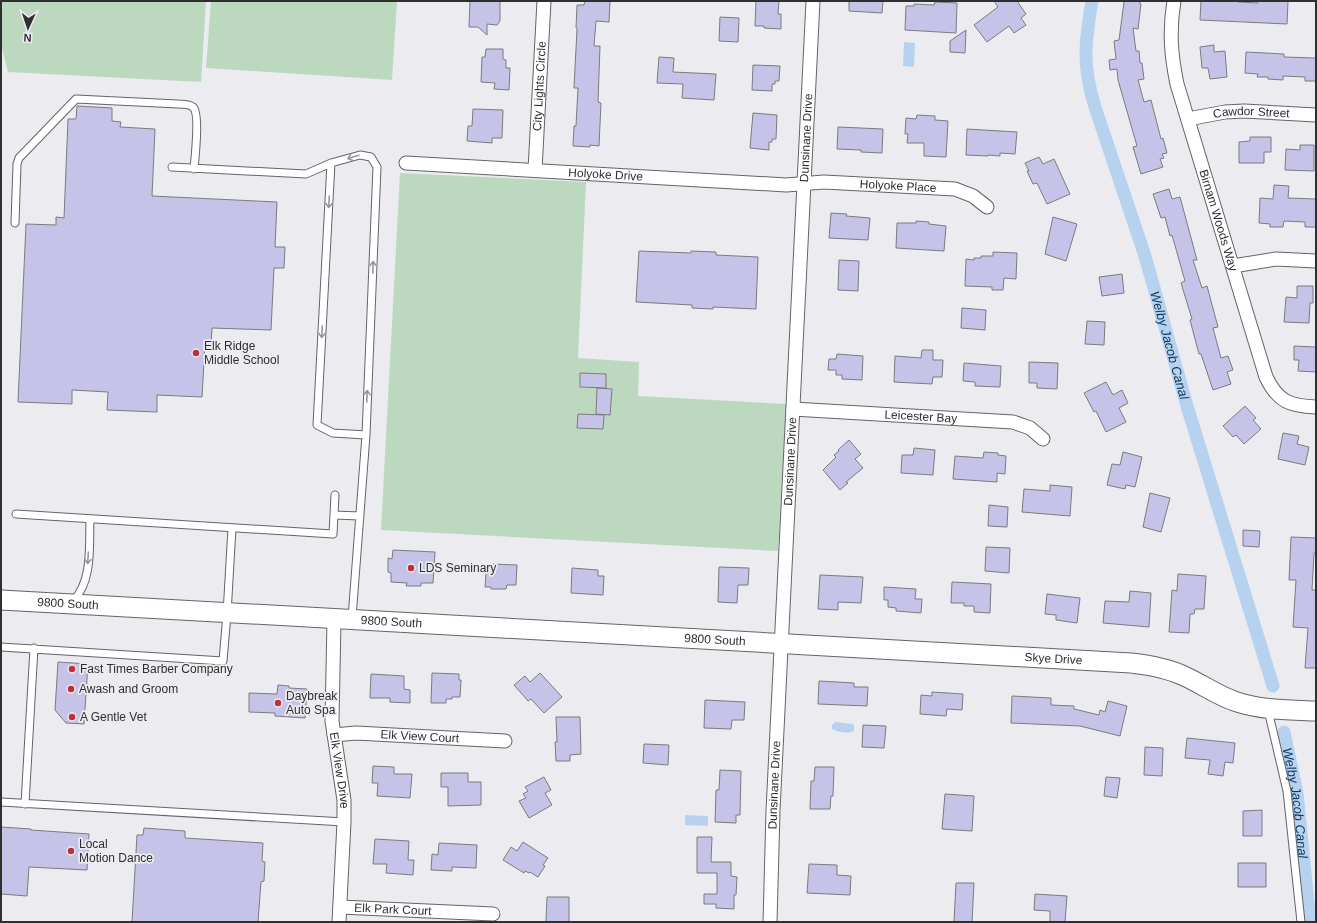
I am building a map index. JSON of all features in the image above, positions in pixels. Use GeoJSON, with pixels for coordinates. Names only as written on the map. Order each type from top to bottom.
{"type":"FeatureCollection","features":[{"type":"Feature","properties":{"kind":"main road","name":"9800 South"},"geometry":{"type":"LineString","coordinates":[[1,600],[227,614],[781,643]]}},
{"type":"Feature","properties":{"kind":"main road","name":"Skye Drive"},"geometry":{"type":"LineString","coordinates":[[781,643],[1142,664],[1157,667],[1183,676],[1238,703],[1268,708],[1316,711]]}},
{"type":"Feature","properties":{"kind":"street","name":"City Lights Circle"},"geometry":{"type":"LineString","coordinates":[[535,170],[544,1]]}},
{"type":"Feature","properties":{"kind":"street","name":"Dunsinane Drive"},"geometry":{"type":"LineString","coordinates":[[770,922],[773,811],[813,1]]}},
{"type":"Feature","properties":{"kind":"street","name":"Birnam Woods Way"},"geometry":{"type":"LineString","coordinates":[[1174,1],[1170,45],[1177,84],[1266,377],[1277,395],[1291,404],[1316,408]]}},
{"type":"Feature","properties":{"kind":"street","name":"Cawdor Street"},"geometry":{"type":"LineString","coordinates":[[1188,118],[1225,112],[1244,111],[1316,115]]}},
{"type":"Feature","properties":{"kind":"street","name":"Holyoke Drive"},"geometry":{"type":"LineString","coordinates":[[406,163],[786,185],[804,184]]}},
{"type":"Feature","properties":{"kind":"street","name":"Holyoke Place"},"geometry":{"type":"LineString","coordinates":[[804,184],[824,182],[955,189],[972,196],[987,207]]}},
{"type":"Feature","properties":{"kind":"street"},"geometry":{"type":"LineString","coordinates":[[1232,266],[1276,260],[1316,261]]}},
{"type":"Feature","properties":{"kind":"street","name":"Leicester Bay"},"geometry":{"type":"LineString","coordinates":[[793,409],[1013,422],[1030,428],[1043,439]]}},
{"type":"Feature","properties":{"kind":"street","name":"Elk View Drive"},"geometry":{"type":"LineString","coordinates":[[339,922],[344,800],[334,735],[332,706],[343,620]]}},
{"type":"Feature","properties":{"kind":"street","name":"Elk View Court"},"geometry":{"type":"LineString","coordinates":[[334,735],[356,733],[506,741]]}},
{"type":"Feature","properties":{"kind":"street","name":"Elk Park Court"},"geometry":{"type":"LineString","coordinates":[[340,907],[494,914]]}},
{"type":"Feature","properties":{"kind":"lane"},"geometry":{"type":"LineString","coordinates":[[14,223],[19,158],[76,99],[188,104],[194,107],[197,120],[194,169]]}},
{"type":"Feature","properties":{"kind":"lane"},"geometry":{"type":"LineString","coordinates":[[172,167],[306,174],[331,163],[360,155],[371,157],[377,167],[366,435],[360,516],[343,620]]}},
{"type":"Feature","properties":{"kind":"lane"},"geometry":{"type":"LineString","coordinates":[[331,163],[317,425],[333,434],[366,435]]}},
{"type":"Feature","properties":{"kind":"lane"},"geometry":{"type":"LineString","coordinates":[[16,514],[333,534],[335,495]]}},
{"type":"Feature","properties":{"kind":"lane"},"geometry":{"type":"LineString","coordinates":[[334,515],[360,516]]}},
{"type":"Feature","properties":{"kind":"lane"},"geometry":{"type":"LineString","coordinates":[[69,604],[80,593],[86,577],[90,519]]}},
{"type":"Feature","properties":{"kind":"lane"},"geometry":{"type":"LineString","coordinates":[[1,647],[223,661],[232,528]]}},
{"type":"Feature","properties":{"kind":"lane"},"geometry":{"type":"LineString","coordinates":[[25,804],[34,648]]}},
{"type":"Feature","properties":{"kind":"lane"},"geometry":{"type":"LineString","coordinates":[[1268,708],[1287,791],[1301,922]]}},
{"type":"Feature","properties":{"kind":"lane"},"geometry":{"type":"LineString","coordinates":[[1,802],[344,822]]}},
{"type":"Feature","properties":{"kind":"green space"},"geometry":{"type":"Polygon","coordinates":[[[1,1],[206,1],[201,82],[8,72],[1,44],[1,1]]]}},
{"type":"Feature","properties":{"kind":"green space"},"geometry":{"type":"Polygon","coordinates":[[[211,1],[397,1],[392,80],[206,68],[211,1]]]}},
{"type":"Feature","properties":{"kind":"green space"},"geometry":{"type":"Polygon","coordinates":[[[400,173],[586,182],[578,358],[639,362],[638,396],[786,404],[778,551],[381,530],[400,173]]]}},
{"type":"Feature","properties":{"kind":"water"},"geometry":{"type":"Polygon","coordinates":[[[904,42],[915,43],[914,67],[903,66],[904,42]]]}},
{"type":"Feature","properties":{"kind":"water"},"geometry":{"type":"Polygon","coordinates":[[[835,722],[853,724],[854,731],[840,732],[834,730],[832,729],[832,725],[835,722]]]}},
{"type":"Feature","properties":{"kind":"water"},"geometry":{"type":"Polygon","coordinates":[[[685,815],[708,816],[708,826],[685,825],[685,815]]]}},
{"type":"Feature","properties":{"kind":"building"},"geometry":{"type":"Polygon","coordinates":[[[470,1],[500,1],[500,21],[497,25],[487,24],[487,35],[478,27],[469,27],[470,1]]]}},
{"type":"Feature","properties":{"kind":"building"},"geometry":{"type":"Polygon","coordinates":[[[585,1],[610,1],[609,22],[596,21],[594,46],[600,46],[598,102],[601,103],[599,146],[590,145],[590,147],[573,146],[574,126],[576,126],[578,88],[574,88],[577,5],[584,5],[585,1]]]}},
{"type":"Feature","properties":{"kind":"building"},"geometry":{"type":"Polygon","coordinates":[[[756,1],[779,1],[778,14],[781,14],[781,29],[755,26],[756,1]]]}},
{"type":"Feature","properties":{"kind":"building"},"geometry":{"type":"Polygon","coordinates":[[[849,1],[883,1],[882,13],[849,11],[849,1]]]}},
{"type":"Feature","properties":{"kind":"building"},"geometry":{"type":"Polygon","coordinates":[[[994,1],[1017,1],[1026,14],[1021,18],[1026,25],[1014,33],[1009,26],[987,42],[974,25],[998,7],[994,1]]]}},
{"type":"Feature","properties":{"kind":"building"},"geometry":{"type":"Polygon","coordinates":[[[1125,1],[1140,1],[1141,4],[1138,29],[1133,28],[1136,51],[1139,51],[1144,79],[1138,80],[1144,102],[1151,100],[1161,139],[1163,138],[1167,153],[1162,154],[1164,158],[1160,159],[1163,167],[1141,174],[1133,147],[1137,146],[1118,80],[1117,69],[1110,70],[1109,60],[1116,59],[1114,41],[1119,40],[1125,1]]]}},
{"type":"Feature","properties":{"kind":"building"},"geometry":{"type":"Polygon","coordinates":[[[1201,1],[1238,1],[1258,3],[1258,1],[1288,1],[1287,24],[1200,20],[1201,1]]]}},
{"type":"Feature","properties":{"kind":"building"},"geometry":{"type":"Polygon","coordinates":[[[935,2],[957,3],[956,33],[905,30],[906,6],[914,6],[914,4],[934,5],[935,2]]]}},
{"type":"Feature","properties":{"kind":"building"},"geometry":{"type":"Polygon","coordinates":[[[720,17],[739,18],[738,42],[719,41],[720,17]]]}},
{"type":"Feature","properties":{"kind":"building"},"geometry":{"type":"Polygon","coordinates":[[[966,30],[965,53],[950,52],[950,41],[966,30]]]}},
{"type":"Feature","properties":{"kind":"building"},"geometry":{"type":"Polygon","coordinates":[[[1214,45],[1214,52],[1225,51],[1227,77],[1210,79],[1208,68],[1202,68],[1200,47],[1214,45]]]}},
{"type":"Feature","properties":{"kind":"building"},"geometry":{"type":"Polygon","coordinates":[[[486,49],[503,49],[503,59],[506,60],[506,68],[510,68],[509,90],[494,89],[495,83],[481,82],[482,57],[485,57],[486,49]]]}},
{"type":"Feature","properties":{"kind":"building"},"geometry":{"type":"Polygon","coordinates":[[[1246,52],[1284,54],[1284,57],[1316,58],[1316,81],[1305,81],[1305,77],[1283,76],[1283,80],[1268,79],[1268,77],[1257,77],[1258,74],[1245,73],[1246,52]]]}},
{"type":"Feature","properties":{"kind":"building"},"geometry":{"type":"Polygon","coordinates":[[[659,57],[674,58],[673,72],[716,74],[714,100],[682,98],[683,84],[657,83],[659,57]]]}},
{"type":"Feature","properties":{"kind":"building"},"geometry":{"type":"Polygon","coordinates":[[[753,65],[780,66],[779,81],[775,81],[775,84],[772,84],[772,91],[752,90],[753,65]]]}},
{"type":"Feature","properties":{"kind":"building"},"geometry":{"type":"Polygon","coordinates":[[[77,106],[112,108],[112,121],[121,122],[120,127],[155,129],[152,196],[277,202],[275,247],[285,247],[284,268],[274,268],[271,330],[212,328],[211,344],[205,344],[202,397],[157,395],[157,412],[107,410],[108,392],[72,390],[72,404],[18,402],[26,224],[56,225],[56,217],[64,218],[68,119],[76,119],[77,106]]]}},
{"type":"Feature","properties":{"kind":"building"},"geometry":{"type":"Polygon","coordinates":[[[473,109],[503,110],[502,138],[492,138],[492,143],[467,141],[468,126],[472,126],[473,109]]]}},
{"type":"Feature","properties":{"kind":"building"},"geometry":{"type":"Polygon","coordinates":[[[753,113],[777,115],[776,139],[772,139],[772,142],[769,142],[769,150],[750,148],[753,113]]]}},
{"type":"Feature","properties":{"kind":"building"},"geometry":{"type":"Polygon","coordinates":[[[917,115],[935,116],[935,120],[948,121],[946,157],[924,156],[924,143],[907,143],[908,134],[905,134],[906,118],[916,119],[917,115]]]}},
{"type":"Feature","properties":{"kind":"building"},"geometry":{"type":"Polygon","coordinates":[[[838,127],[883,129],[882,153],[837,149],[838,127]]]}},
{"type":"Feature","properties":{"kind":"building"},"geometry":{"type":"Polygon","coordinates":[[[967,129],[1017,132],[1015,154],[1000,153],[1000,156],[966,155],[967,129]]]}},
{"type":"Feature","properties":{"kind":"building"},"geometry":{"type":"Polygon","coordinates":[[[1250,137],[1271,137],[1271,152],[1264,152],[1264,163],[1239,163],[1239,142],[1250,141],[1250,137]]]}},
{"type":"Feature","properties":{"kind":"building"},"geometry":{"type":"Polygon","coordinates":[[[1300,145],[1314,145],[1314,171],[1285,170],[1286,149],[1300,150],[1300,145]]]}},
{"type":"Feature","properties":{"kind":"building"},"geometry":{"type":"Polygon","coordinates":[[[1039,157],[1043,164],[1054,159],[1070,194],[1047,204],[1037,183],[1033,184],[1025,163],[1039,157]]]}},
{"type":"Feature","properties":{"kind":"building"},"geometry":{"type":"Polygon","coordinates":[[[1274,185],[1289,186],[1288,198],[1316,199],[1316,227],[1305,227],[1305,222],[1284,221],[1283,227],[1270,227],[1270,224],[1259,223],[1260,198],[1273,199],[1274,185]]]}},
{"type":"Feature","properties":{"kind":"building"},"geometry":{"type":"Polygon","coordinates":[[[1169,189],[1172,199],[1180,197],[1197,260],[1193,260],[1202,288],[1207,286],[1218,327],[1213,328],[1221,358],[1228,356],[1233,370],[1227,372],[1231,384],[1213,390],[1201,354],[1199,354],[1190,320],[1192,319],[1181,283],[1185,281],[1172,235],[1170,236],[1165,217],[1161,218],[1153,194],[1169,189]]]}},
{"type":"Feature","properties":{"kind":"building"},"geometry":{"type":"Polygon","coordinates":[[[831,213],[870,218],[868,240],[829,238],[831,213]]]}},
{"type":"Feature","properties":{"kind":"building"},"geometry":{"type":"Polygon","coordinates":[[[1053,217],[1077,224],[1066,261],[1045,254],[1053,217]]]}},
{"type":"Feature","properties":{"kind":"building"},"geometry":{"type":"Polygon","coordinates":[[[916,221],[946,226],[944,251],[896,248],[897,223],[916,223],[916,221]]]}},
{"type":"Feature","properties":{"kind":"building"},"geometry":{"type":"Polygon","coordinates":[[[639,251],[691,253],[691,251],[716,252],[716,255],[758,257],[756,309],[713,307],[713,309],[692,308],[692,305],[636,302],[639,251]]]}},
{"type":"Feature","properties":{"kind":"building"},"geometry":{"type":"Polygon","coordinates":[[[993,252],[1017,253],[1016,279],[1004,278],[1003,290],[992,290],[992,287],[965,286],[966,259],[974,260],[974,258],[981,258],[981,256],[993,256],[993,252]]]}},
{"type":"Feature","properties":{"kind":"building"},"geometry":{"type":"Polygon","coordinates":[[[839,260],[859,261],[858,291],[838,290],[839,260]]]}},
{"type":"Feature","properties":{"kind":"building"},"geometry":{"type":"Polygon","coordinates":[[[1122,274],[1124,293],[1102,296],[1099,277],[1122,274]]]}},
{"type":"Feature","properties":{"kind":"building"},"geometry":{"type":"Polygon","coordinates":[[[1297,286],[1313,286],[1313,303],[1310,303],[1309,323],[1284,322],[1286,297],[1297,298],[1297,286]]]}},
{"type":"Feature","properties":{"kind":"building"},"geometry":{"type":"Polygon","coordinates":[[[962,308],[986,310],[985,330],[961,328],[962,308]]]}},
{"type":"Feature","properties":{"kind":"building"},"geometry":{"type":"Polygon","coordinates":[[[1087,321],[1105,322],[1104,345],[1085,344],[1087,321]]]}},
{"type":"Feature","properties":{"kind":"building"},"geometry":{"type":"Polygon","coordinates":[[[1294,346],[1316,347],[1316,372],[1298,371],[1299,360],[1294,360],[1294,346]]]}},
{"type":"Feature","properties":{"kind":"building"},"geometry":{"type":"Polygon","coordinates":[[[922,350],[933,350],[933,360],[943,360],[942,377],[933,377],[932,384],[894,382],[895,356],[921,358],[922,350]]]}},
{"type":"Feature","properties":{"kind":"building"},"geometry":{"type":"Polygon","coordinates":[[[837,354],[863,356],[862,380],[842,379],[842,375],[836,375],[836,370],[828,370],[829,359],[836,359],[837,354]]]}},
{"type":"Feature","properties":{"kind":"building"},"geometry":{"type":"Polygon","coordinates":[[[1029,362],[1058,363],[1057,389],[1037,388],[1037,383],[1029,383],[1029,362]]]}},
{"type":"Feature","properties":{"kind":"building"},"geometry":{"type":"Polygon","coordinates":[[[964,363],[1001,366],[1000,387],[975,386],[975,382],[963,381],[964,363]]]}},
{"type":"Feature","properties":{"kind":"building"},"geometry":{"type":"Polygon","coordinates":[[[580,373],[606,374],[606,388],[580,387],[580,373]]]}},
{"type":"Feature","properties":{"kind":"building"},"geometry":{"type":"Polygon","coordinates":[[[1106,382],[1113,395],[1122,390],[1128,403],[1119,408],[1126,422],[1106,432],[1096,411],[1094,412],[1084,393],[1106,382]]]}},
{"type":"Feature","properties":{"kind":"building"},"geometry":{"type":"Polygon","coordinates":[[[597,388],[612,389],[610,415],[596,414],[597,388]]]}},
{"type":"Feature","properties":{"kind":"building"},"geometry":{"type":"Polygon","coordinates":[[[1245,406],[1256,418],[1253,420],[1261,429],[1244,444],[1236,435],[1233,437],[1223,426],[1245,406]]]}},
{"type":"Feature","properties":{"kind":"building"},"geometry":{"type":"Polygon","coordinates":[[[578,414],[604,415],[603,429],[577,428],[578,414]]]}},
{"type":"Feature","properties":{"kind":"building"},"geometry":{"type":"Polygon","coordinates":[[[1283,433],[1299,436],[1297,444],[1309,447],[1305,465],[1278,459],[1283,433]]]}},
{"type":"Feature","properties":{"kind":"building"},"geometry":{"type":"Polygon","coordinates":[[[849,440],[861,454],[855,459],[863,468],[846,482],[848,483],[840,490],[823,470],[836,457],[834,455],[839,451],[838,450],[849,440]]]}},
{"type":"Feature","properties":{"kind":"building"},"geometry":{"type":"Polygon","coordinates":[[[914,448],[935,450],[933,475],[901,473],[902,455],[913,455],[914,448]]]}},
{"type":"Feature","properties":{"kind":"building"},"geometry":{"type":"Polygon","coordinates":[[[984,452],[998,453],[998,455],[1006,456],[1005,474],[997,473],[997,482],[953,479],[955,456],[983,458],[984,452]]]}},
{"type":"Feature","properties":{"kind":"building"},"geometry":{"type":"Polygon","coordinates":[[[1123,452],[1142,457],[1135,487],[1126,485],[1125,489],[1107,485],[1112,464],[1120,465],[1123,452]]]}},
{"type":"Feature","properties":{"kind":"building"},"geometry":{"type":"Polygon","coordinates":[[[1050,485],[1072,487],[1070,516],[1022,512],[1024,489],[1050,491],[1050,485]]]}},
{"type":"Feature","properties":{"kind":"building"},"geometry":{"type":"Polygon","coordinates":[[[1150,493],[1170,498],[1161,532],[1143,527],[1150,493]]]}},
{"type":"Feature","properties":{"kind":"building"},"geometry":{"type":"Polygon","coordinates":[[[989,505],[1008,507],[1007,527],[988,526],[989,505]]]}},
{"type":"Feature","properties":{"kind":"building"},"geometry":{"type":"Polygon","coordinates":[[[1243,530],[1260,531],[1259,547],[1243,546],[1243,530]]]}},
{"type":"Feature","properties":{"kind":"building"},"geometry":{"type":"Polygon","coordinates":[[[1291,537],[1316,538],[1312,590],[1316,590],[1316,668],[1305,668],[1308,628],[1293,627],[1296,580],[1289,580],[1291,537]]]}},
{"type":"Feature","properties":{"kind":"building"},"geometry":{"type":"Polygon","coordinates":[[[986,547],[1010,548],[1009,573],[985,571],[986,547]]]}},
{"type":"Feature","properties":{"kind":"building","name":"LDS Seminary"},"geometry":{"type":"Polygon","coordinates":[[[393,550],[435,552],[433,583],[421,583],[421,586],[406,586],[407,583],[391,582],[391,573],[388,572],[388,558],[392,559],[393,550]]]}},
{"type":"Feature","properties":{"kind":"building"},"geometry":{"type":"Polygon","coordinates":[[[493,564],[517,565],[516,585],[507,585],[506,589],[491,589],[491,587],[485,587],[486,573],[492,573],[493,564]]]}},
{"type":"Feature","properties":{"kind":"building"},"geometry":{"type":"Polygon","coordinates":[[[719,567],[749,568],[748,585],[738,585],[737,603],[718,602],[719,567]]]}},
{"type":"Feature","properties":{"kind":"building"},"geometry":{"type":"Polygon","coordinates":[[[572,568],[598,570],[598,576],[604,576],[603,595],[571,593],[572,568]]]}},
{"type":"Feature","properties":{"kind":"building"},"geometry":{"type":"Polygon","coordinates":[[[1178,574],[1206,576],[1204,609],[1195,609],[1194,614],[1190,614],[1189,633],[1169,632],[1172,590],[1177,591],[1178,574]]]}},
{"type":"Feature","properties":{"kind":"building"},"geometry":{"type":"Polygon","coordinates":[[[820,575],[863,577],[861,603],[838,602],[838,610],[818,609],[820,575]]]}},
{"type":"Feature","properties":{"kind":"building"},"geometry":{"type":"Polygon","coordinates":[[[952,582],[991,584],[990,613],[974,612],[974,606],[964,606],[964,603],[951,603],[952,582]]]}},
{"type":"Feature","properties":{"kind":"building"},"geometry":{"type":"Polygon","coordinates":[[[884,587],[916,589],[915,599],[922,599],[921,613],[896,611],[896,608],[888,607],[888,600],[884,600],[884,587]]]}},
{"type":"Feature","properties":{"kind":"building"},"geometry":{"type":"Polygon","coordinates":[[[1130,591],[1151,593],[1149,627],[1103,623],[1105,601],[1129,602],[1130,591]]]}},
{"type":"Feature","properties":{"kind":"building"},"geometry":{"type":"Polygon","coordinates":[[[1047,594],[1080,598],[1077,623],[1056,620],[1056,615],[1045,614],[1047,594]]]}},
{"type":"Feature","properties":{"kind":"building"},"geometry":{"type":"Polygon","coordinates":[[[58,662],[88,664],[84,724],[66,723],[55,710],[58,662]]]}},
{"type":"Feature","properties":{"kind":"building"},"geometry":{"type":"Polygon","coordinates":[[[432,673],[459,674],[459,680],[461,680],[460,697],[446,699],[446,703],[431,703],[432,673]]]}},
{"type":"Feature","properties":{"kind":"building"},"geometry":{"type":"Polygon","coordinates":[[[540,673],[562,697],[544,713],[531,699],[528,701],[514,685],[525,676],[530,682],[540,673]]]}},
{"type":"Feature","properties":{"kind":"building"},"geometry":{"type":"Polygon","coordinates":[[[371,674],[404,676],[404,689],[410,690],[410,703],[390,702],[390,698],[370,698],[371,674]]]}},
{"type":"Feature","properties":{"kind":"building"},"geometry":{"type":"Polygon","coordinates":[[[819,681],[854,683],[854,687],[868,687],[867,706],[818,704],[819,681]]]}},
{"type":"Feature","properties":{"kind":"building","name":"Daybreak Auto Spa"},"geometry":{"type":"Polygon","coordinates":[[[278,685],[289,686],[289,688],[307,689],[305,718],[275,716],[275,713],[249,712],[249,693],[277,694],[278,685]]]}},
{"type":"Feature","properties":{"kind":"building"},"geometry":{"type":"Polygon","coordinates":[[[932,692],[963,694],[962,710],[947,709],[946,716],[920,714],[921,695],[932,696],[932,692]]]}},
{"type":"Feature","properties":{"kind":"building"},"geometry":{"type":"Polygon","coordinates":[[[1012,696],[1051,698],[1051,705],[1074,706],[1074,709],[1099,715],[1100,710],[1105,712],[1108,701],[1127,706],[1120,736],[1080,726],[1011,723],[1012,696]]]}},
{"type":"Feature","properties":{"kind":"building"},"geometry":{"type":"Polygon","coordinates":[[[705,700],[745,702],[744,720],[732,720],[731,729],[704,728],[705,700]]]}},
{"type":"Feature","properties":{"kind":"building"},"geometry":{"type":"Polygon","coordinates":[[[556,717],[580,717],[581,754],[570,755],[570,761],[556,761],[556,717]]]}},
{"type":"Feature","properties":{"kind":"building"},"geometry":{"type":"Polygon","coordinates":[[[863,725],[886,726],[884,748],[862,747],[863,725]]]}},
{"type":"Feature","properties":{"kind":"building"},"geometry":{"type":"Polygon","coordinates":[[[1187,738],[1235,743],[1233,763],[1225,762],[1223,776],[1208,774],[1210,760],[1185,758],[1187,738]]]}},
{"type":"Feature","properties":{"kind":"building"},"geometry":{"type":"Polygon","coordinates":[[[644,744],[669,745],[668,765],[643,763],[644,744]]]}},
{"type":"Feature","properties":{"kind":"building"},"geometry":{"type":"Polygon","coordinates":[[[1145,747],[1163,748],[1162,776],[1144,775],[1145,747]]]}},
{"type":"Feature","properties":{"kind":"building"},"geometry":{"type":"Polygon","coordinates":[[[373,766],[394,767],[394,774],[412,774],[410,798],[377,796],[378,783],[372,783],[373,766]]]}},
{"type":"Feature","properties":{"kind":"building"},"geometry":{"type":"Polygon","coordinates":[[[815,767],[834,767],[833,796],[831,796],[830,809],[810,809],[811,781],[814,781],[815,767]]]}},
{"type":"Feature","properties":{"kind":"building"},"geometry":{"type":"Polygon","coordinates":[[[720,770],[741,771],[740,815],[736,815],[736,823],[715,822],[716,790],[719,790],[720,770]]]}},
{"type":"Feature","properties":{"kind":"building"},"geometry":{"type":"Polygon","coordinates":[[[441,773],[468,773],[468,782],[481,782],[481,805],[448,806],[448,787],[441,787],[441,773]]]}},
{"type":"Feature","properties":{"kind":"building"},"geometry":{"type":"Polygon","coordinates":[[[544,777],[551,790],[545,793],[552,805],[529,818],[519,801],[526,798],[523,794],[528,791],[525,787],[544,777]]]}},
{"type":"Feature","properties":{"kind":"building"},"geometry":{"type":"Polygon","coordinates":[[[1106,777],[1120,778],[1117,798],[1104,796],[1106,777]]]}},
{"type":"Feature","properties":{"kind":"building"},"geometry":{"type":"Polygon","coordinates":[[[945,794],[974,796],[972,831],[942,829],[945,794]]]}},
{"type":"Feature","properties":{"kind":"building"},"geometry":{"type":"Polygon","coordinates":[[[1262,810],[1262,836],[1243,836],[1243,811],[1262,810]]]}},
{"type":"Feature","properties":{"kind":"building"},"geometry":{"type":"Polygon","coordinates":[[[1,827],[89,834],[87,870],[29,867],[27,896],[1,894],[1,827]]]}},
{"type":"Feature","properties":{"kind":"building"},"geometry":{"type":"Polygon","coordinates":[[[144,828],[185,831],[185,838],[263,843],[262,861],[265,862],[264,881],[261,882],[258,922],[132,922],[137,835],[143,835],[144,828]]]}},
{"type":"Feature","properties":{"kind":"building"},"geometry":{"type":"Polygon","coordinates":[[[697,837],[712,837],[711,862],[731,862],[731,876],[737,877],[736,895],[734,895],[734,909],[716,908],[716,904],[704,904],[704,894],[717,894],[717,873],[697,873],[697,837]]]}},
{"type":"Feature","properties":{"kind":"building"},"geometry":{"type":"Polygon","coordinates":[[[375,839],[409,841],[408,860],[414,860],[413,875],[386,873],[387,864],[373,864],[375,839]]]}},
{"type":"Feature","properties":{"kind":"building"},"geometry":{"type":"Polygon","coordinates":[[[523,842],[548,858],[538,877],[530,872],[525,871],[524,873],[503,860],[511,847],[517,851],[523,842]]]}},
{"type":"Feature","properties":{"kind":"building"},"geometry":{"type":"Polygon","coordinates":[[[439,843],[477,845],[476,868],[452,867],[452,871],[431,870],[432,854],[438,855],[439,843]]]}},
{"type":"Feature","properties":{"kind":"building"},"geometry":{"type":"Polygon","coordinates":[[[1238,863],[1266,863],[1266,887],[1238,887],[1238,863]]]}},
{"type":"Feature","properties":{"kind":"building"},"geometry":{"type":"Polygon","coordinates":[[[809,864],[837,865],[837,875],[851,876],[850,895],[807,893],[809,864]]]}},
{"type":"Feature","properties":{"kind":"building"},"geometry":{"type":"Polygon","coordinates":[[[956,883],[974,883],[972,922],[954,922],[956,883]]]}},
{"type":"Feature","properties":{"kind":"building"},"geometry":{"type":"Polygon","coordinates":[[[1035,894],[1067,896],[1065,922],[1050,922],[1050,911],[1034,910],[1035,894]]]}},
{"type":"Feature","properties":{"kind":"building"},"geometry":{"type":"Polygon","coordinates":[[[547,897],[569,897],[569,922],[546,922],[547,897]]]}},
{"type":"Feature","properties":{"kind":"waterway","name":"Welby Jacob Canal"},"geometry":{"type":"LineString","coordinates":[[1092,1],[1087,34],[1086,54],[1091,94],[1145,256],[1187,406],[1273,686]]}},
{"type":"Feature","properties":{"kind":"waterway","name":"Welby Jacob Canal"},"geometry":{"type":"LineString","coordinates":[[1284,732],[1297,793],[1310,922]]}},
{"type":"Feature","properties":{"kind":"place","name":"Elk Ridge Middle School"},"geometry":{"type":"Point","coordinates":[196,353]}},
{"type":"Feature","properties":{"kind":"place","name":"LDS Seminary"},"geometry":{"type":"Point","coordinates":[411,568]}},
{"type":"Feature","properties":{"kind":"place","name":"Fast Times Barber Company"},"geometry":{"type":"Point","coordinates":[72,669]}},
{"type":"Feature","properties":{"kind":"place","name":"Awash and Groom"},"geometry":{"type":"Point","coordinates":[71,689]}},
{"type":"Feature","properties":{"kind":"place","name":"Daybreak Auto Spa"},"geometry":{"type":"Point","coordinates":[278,703]}},
{"type":"Feature","properties":{"kind":"place","name":"A Gentle Vet"},"geometry":{"type":"Point","coordinates":[72,717]}},
{"type":"Feature","properties":{"kind":"place","name":"Local Motion Dance"},"geometry":{"type":"Point","coordinates":[71,851]}}]}
